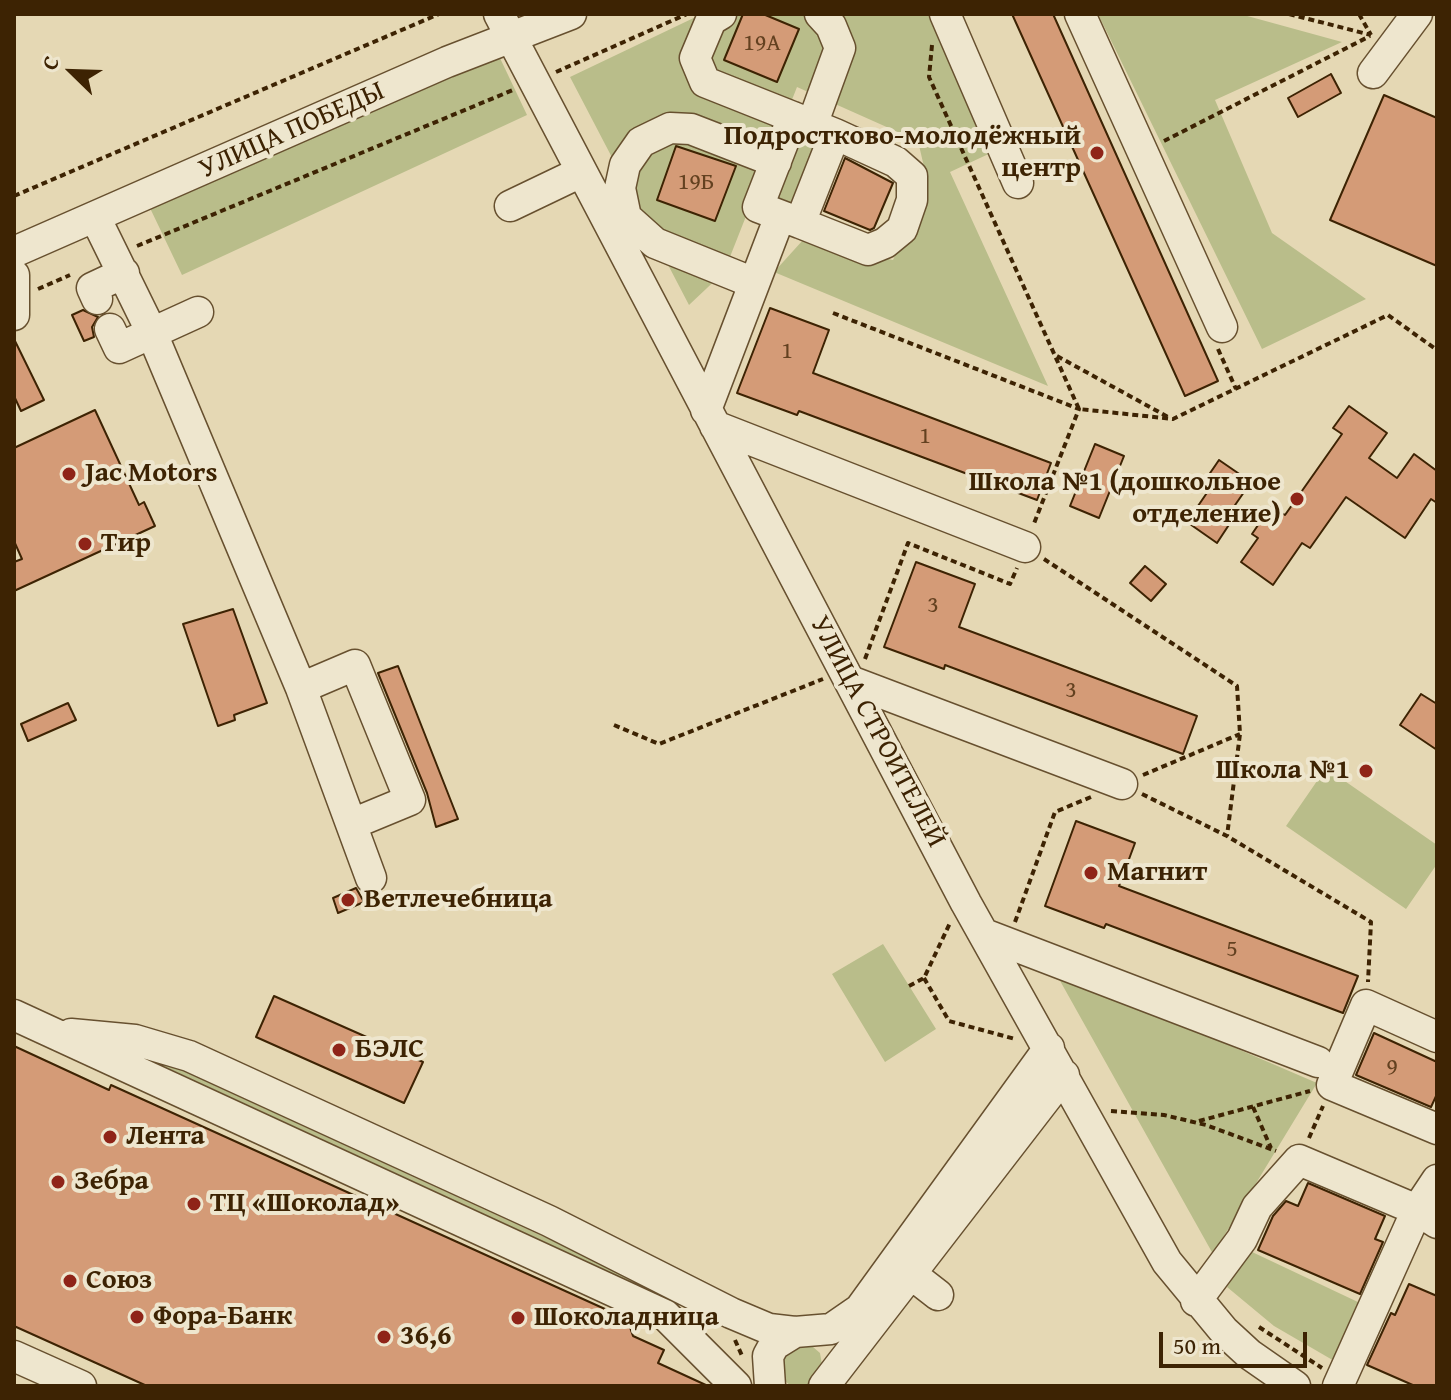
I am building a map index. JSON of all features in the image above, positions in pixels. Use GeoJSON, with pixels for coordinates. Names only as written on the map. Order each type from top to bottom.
{"type":"FeatureCollection","features":[{"type":"Feature","properties":{"kind":"street","name":"УЛИЦА ПОБЕДЫ"},"geometry":{"type":"LineString","coordinates":[[14,252],[96,219],[447,62],[505,27],[571,14]]}},
{"type":"Feature","properties":{"kind":"street"},"geometry":{"type":"LineString","coordinates":[[721,14],[711,20],[695,58],[705,82],[813,125],[896,162],[912,176],[912,200],[902,229],[885,243],[868,250],[758,207],[776,162],[813,125]]}},
{"type":"Feature","properties":{"kind":"street"},"geometry":{"type":"LineString","coordinates":[[820,14],[831,26],[840,48],[813,125],[790,219],[754,283],[710,418],[1025,547]]}},
{"type":"Feature","properties":{"kind":"street"},"geometry":{"type":"LineString","coordinates":[[1080,14],[1222,327]]}},
{"type":"Feature","properties":{"kind":"street"},"geometry":{"type":"LineString","coordinates":[[1373,73],[1417,14]]}},
{"type":"Feature","properties":{"kind":"street"},"geometry":{"type":"LineString","coordinates":[[939,22],[1018,183]]}},
{"type":"Feature","properties":{"kind":"street","name":"УЛИЦА СТРОИТЕЛЕЙ"},"geometry":{"type":"LineString","coordinates":[[505,27],[848,676],[996,938],[1049,1048],[1167,1262],[1196,1301],[1249,1354],[1295,1386]]}},
{"type":"Feature","properties":{"kind":"street"},"geometry":{"type":"LineString","coordinates":[[754,283],[655,243],[626,217],[620,188],[625,165],[641,142],[670,128],[691,129],[776,162]]}},
{"type":"Feature","properties":{"kind":"street"},"geometry":{"type":"LineString","coordinates":[[510,206],[581,172]]}},
{"type":"Feature","properties":{"kind":"street"},"geometry":{"type":"LineString","coordinates":[[96,219],[151,331],[245,590],[301,688],[371,878]]}},
{"type":"Feature","properties":{"kind":"street"},"geometry":{"type":"LineString","coordinates":[[97,299],[92,288],[119,264]]}},
{"type":"Feature","properties":{"kind":"street"},"geometry":{"type":"LineString","coordinates":[[110,329],[119,348],[198,312]]}},
{"type":"Feature","properties":{"kind":"street"},"geometry":{"type":"LineString","coordinates":[[301,688],[355,665],[410,800],[352,824]]}},
{"type":"Feature","properties":{"kind":"street"},"geometry":{"type":"LineString","coordinates":[[848,676],[1122,784]]}},
{"type":"Feature","properties":{"kind":"street"},"geometry":{"type":"LineString","coordinates":[[996,938],[1325,1073],[1437,1129]]}},
{"type":"Feature","properties":{"kind":"street"},"geometry":{"type":"LineString","coordinates":[[1325,1073],[1366,1005],[1437,1037]]}},
{"type":"Feature","properties":{"kind":"street"},"geometry":{"type":"LineString","coordinates":[[14,1015],[665,1315],[736,1386]]}},
{"type":"Feature","properties":{"kind":"street"},"geometry":{"type":"LineString","coordinates":[[49,1032],[135,1040],[189,1056],[549,1221],[731,1313],[769,1329],[801,1332],[831,1329],[860,1309],[1049,1048]]}},
{"type":"Feature","properties":{"kind":"street"},"geometry":{"type":"LineString","coordinates":[[826,1384],[911,1274],[1008,1159],[1064,1075]]}},
{"type":"Feature","properties":{"kind":"street"},"geometry":{"type":"LineString","coordinates":[[1196,1301],[1242,1239],[1285,1154],[1427,1217]]}},
{"type":"Feature","properties":{"kind":"street"},"geometry":{"type":"LineString","coordinates":[[1338,1386],[1427,1217],[1437,1180]]}},
{"type":"Feature","properties":{"kind":"street"},"geometry":{"type":"LineString","coordinates":[[911,1274],[938,1295]]}},
{"type":"Feature","properties":{"kind":"street"},"geometry":{"type":"LineString","coordinates":[[769,1382],[774,1345],[801,1332]]}},
{"type":"Feature","properties":{"kind":"street"},"geometry":{"type":"LineString","coordinates":[[801,1332],[828,1348],[832,1360],[826,1384]]}},
{"type":"Feature","properties":{"kind":"street"},"geometry":{"type":"LineString","coordinates":[[14,1356],[81,1386]]}},
{"type":"Feature","properties":{"kind":"path"},"geometry":{"type":"LineString","coordinates":[[14,196],[439,14]]}},
{"type":"Feature","properties":{"kind":"path"},"geometry":{"type":"LineString","coordinates":[[555,72],[687,14]]}},
{"type":"Feature","properties":{"kind":"path"},"geometry":{"type":"LineString","coordinates":[[1289,14],[1371,35]]}},
{"type":"Feature","properties":{"kind":"path"},"geometry":{"type":"LineString","coordinates":[[1359,14],[1371,35]]}},
{"type":"Feature","properties":{"kind":"path"},"geometry":{"type":"LineString","coordinates":[[614,725],[659,744],[848,676],[908,543],[1010,584],[1079,409],[929,77],[939,22]]}},
{"type":"Feature","properties":{"kind":"path"},"geometry":{"type":"LineString","coordinates":[[1142,152],[1371,35]]}},
{"type":"Feature","properties":{"kind":"path"},"geometry":{"type":"LineString","coordinates":[[119,264],[522,87]]}},
{"type":"Feature","properties":{"kind":"path"},"geometry":{"type":"LineString","coordinates":[[15,296],[72,274]]}},
{"type":"Feature","properties":{"kind":"path"},"geometry":{"type":"LineString","coordinates":[[833,313],[1079,409],[1173,419],[1388,315],[1437,350]]}},
{"type":"Feature","properties":{"kind":"path"},"geometry":{"type":"LineString","coordinates":[[1055,355],[1173,419]]}},
{"type":"Feature","properties":{"kind":"path"},"geometry":{"type":"LineString","coordinates":[[1025,547],[1237,686],[1240,734],[1227,836]]}},
{"type":"Feature","properties":{"kind":"path"},"geometry":{"type":"LineString","coordinates":[[996,938],[1055,812],[1240,734]]}},
{"type":"Feature","properties":{"kind":"path"},"geometry":{"type":"LineString","coordinates":[[1122,784],[1227,836],[1371,922],[1366,1005]]}},
{"type":"Feature","properties":{"kind":"path"},"geometry":{"type":"LineString","coordinates":[[909,986],[924,978],[953,916]]}},
{"type":"Feature","properties":{"kind":"path"},"geometry":{"type":"LineString","coordinates":[[924,978],[949,1021],[1019,1040]]}},
{"type":"Feature","properties":{"kind":"path"},"geometry":{"type":"LineString","coordinates":[[1196,1122],[1253,1107],[1325,1073]]}},
{"type":"Feature","properties":{"kind":"path"},"geometry":{"type":"LineString","coordinates":[[1285,1154],[1325,1073]]}},
{"type":"Feature","properties":{"kind":"path"},"geometry":{"type":"LineString","coordinates":[[1253,1107],[1285,1154]]}},
{"type":"Feature","properties":{"kind":"path"},"geometry":{"type":"LineString","coordinates":[[1103,1112],[1127,1110],[1196,1122],[1285,1154]]}},
{"type":"Feature","properties":{"kind":"green space"},"geometry":{"type":"Polygon","coordinates":[[[702,14],[936,14],[995,151],[950,172],[1048,386],[774,272],[803,240],[893,260],[928,184],[918,141],[797,87],[724,272],[689,305],[570,77],[702,14]]]}},
{"type":"Feature","properties":{"kind":"green space"},"geometry":{"type":"Polygon","coordinates":[[[1098,14],[1240,14],[1342,42],[1215,100],[1272,233],[1366,299],[1262,349],[1098,14]]]}},
{"type":"Feature","properties":{"kind":"green space"},"geometry":{"type":"Polygon","coordinates":[[[499,56],[527,115],[182,275],[150,208],[499,56]]]}},
{"type":"Feature","properties":{"kind":"green space"},"geometry":{"type":"Polygon","coordinates":[[[797,125],[829,138],[797,216],[765,204],[797,125]]]}},
{"type":"Feature","properties":{"kind":"green space"},"geometry":{"type":"Polygon","coordinates":[[[1326,768],[1437,845],[1437,864],[1406,909],[1286,826],[1326,768]]]}},
{"type":"Feature","properties":{"kind":"green space"},"geometry":{"type":"Polygon","coordinates":[[[883,944],[936,1029],[885,1062],[832,974],[883,944]]]}},
{"type":"Feature","properties":{"kind":"green space"},"geometry":{"type":"Polygon","coordinates":[[[1054,970],[1317,1083],[1213,1254],[1054,970]]]}},
{"type":"Feature","properties":{"kind":"green space"},"geometry":{"type":"Polygon","coordinates":[[[133,1048],[677,1298],[675,1302],[131,1051],[133,1048]]]}},
{"type":"Feature","properties":{"kind":"green space"},"geometry":{"type":"Polygon","coordinates":[[[1250,1251],[1360,1303],[1336,1362],[1274,1326],[1227,1287],[1250,1251]]]}},
{"type":"Feature","properties":{"kind":"green space"},"geometry":{"type":"Polygon","coordinates":[[[806,1341],[820,1353],[823,1371],[811,1385],[791,1386],[779,1376],[777,1358],[806,1341]]]}},
{"type":"Feature","properties":{"kind":"building"},"geometry":{"type":"Polygon","coordinates":[[[743,14],[763,14],[799,29],[777,82],[724,60],[743,14]]]}},
{"type":"Feature","properties":{"kind":"building"},"geometry":{"type":"Polygon","coordinates":[[[1012,14],[1053,14],[1218,381],[1185,396],[1012,14]]]}},
{"type":"Feature","properties":{"kind":"building"},"geometry":{"type":"Polygon","coordinates":[[[1331,74],[1341,93],[1298,117],[1288,98],[1331,74]]]}},
{"type":"Feature","properties":{"kind":"building"},"geometry":{"type":"Polygon","coordinates":[[[1384,95],[1437,118],[1437,266],[1330,220],[1384,95]]]}},
{"type":"Feature","properties":{"kind":"building"},"geometry":{"type":"Polygon","coordinates":[[[676,146],[736,166],[715,221],[657,200],[676,146]]]}},
{"type":"Feature","properties":{"kind":"building"},"geometry":{"type":"Polygon","coordinates":[[[845,158],[893,183],[874,228],[870,230],[824,211],[845,158]]]}},
{"type":"Feature","properties":{"kind":"building"},"geometry":{"type":"Polygon","coordinates":[[[770,308],[829,330],[813,373],[1051,463],[1037,500],[799,411],[797,415],[737,393],[770,308]]]}},
{"type":"Feature","properties":{"kind":"building"},"geometry":{"type":"Polygon","coordinates":[[[83,310],[98,317],[92,327],[94,337],[84,341],[72,315],[83,310]]]}},
{"type":"Feature","properties":{"kind":"building"},"geometry":{"type":"Polygon","coordinates":[[[14,339],[44,400],[21,411],[14,396],[14,339]]]}},
{"type":"Feature","properties":{"kind":"building"},"geometry":{"type":"Polygon","coordinates":[[[1349,406],[1387,433],[1369,458],[1397,478],[1414,454],[1437,471],[1437,503],[1431,499],[1405,538],[1346,497],[1310,548],[1302,543],[1273,585],[1241,562],[1258,538],[1252,534],[1271,506],[1285,515],[1342,434],[1333,428],[1349,406]]]}},
{"type":"Feature","properties":{"kind":"building","name":"Jac Motors"},"geometry":{"type":"Polygon","coordinates":[[[95,410],[139,505],[144,502],[155,526],[14,591],[14,562],[22,559],[14,541],[14,448],[95,410]]]}},
{"type":"Feature","properties":{"kind":"building"},"geometry":{"type":"Polygon","coordinates":[[[1095,444],[1124,456],[1099,518],[1070,506],[1095,444]]]}},
{"type":"Feature","properties":{"kind":"building"},"geometry":{"type":"Polygon","coordinates":[[[1219,460],[1251,482],[1233,508],[1238,511],[1217,543],[1187,522],[1213,484],[1206,479],[1219,460]]]}},
{"type":"Feature","properties":{"kind":"building"},"geometry":{"type":"Polygon","coordinates":[[[916,562],[975,584],[959,627],[1197,716],[1183,754],[945,665],[944,669],[884,647],[916,562]]]}},
{"type":"Feature","properties":{"kind":"building"},"geometry":{"type":"Polygon","coordinates":[[[1145,566],[1166,584],[1151,601],[1130,583],[1145,566]]]}},
{"type":"Feature","properties":{"kind":"building"},"geometry":{"type":"Polygon","coordinates":[[[233,609],[267,703],[234,715],[235,720],[218,726],[183,624],[233,609]]]}},
{"type":"Feature","properties":{"kind":"building"},"geometry":{"type":"Polygon","coordinates":[[[398,666],[458,819],[436,827],[427,793],[378,673],[398,666]]]}},
{"type":"Feature","properties":{"kind":"building"},"geometry":{"type":"Polygon","coordinates":[[[1421,694],[1437,704],[1437,750],[1400,725],[1421,694]]]}},
{"type":"Feature","properties":{"kind":"building"},"geometry":{"type":"Polygon","coordinates":[[[68,703],[76,720],[28,741],[21,724],[68,703]]]}},
{"type":"Feature","properties":{"kind":"building"},"geometry":{"type":"Polygon","coordinates":[[[1076,821],[1135,843],[1119,886],[1358,976],[1343,1013],[1106,924],[1104,928],[1045,906],[1076,821]]]}},
{"type":"Feature","properties":{"kind":"building","name":"Ветлечебница"},"geometry":{"type":"Polygon","coordinates":[[[356,888],[364,902],[338,913],[333,898],[356,888]]]}},
{"type":"Feature","properties":{"kind":"building","name":"БЭЛС"},"geometry":{"type":"Polygon","coordinates":[[[274,996],[423,1062],[404,1103],[256,1037],[274,996]]]}},
{"type":"Feature","properties":{"kind":"building"},"geometry":{"type":"Polygon","coordinates":[[[1374,1033],[1437,1062],[1437,1094],[1431,1107],[1356,1075],[1374,1033]]]}},
{"type":"Feature","properties":{"kind":"building","name":"ТЦ «Шоколад»"},"geometry":{"type":"Polygon","coordinates":[[[14,1046],[109,1090],[111,1085],[627,1319],[633,1336],[664,1350],[658,1363],[708,1386],[147,1386],[14,1326],[14,1046]]]}},
{"type":"Feature","properties":{"kind":"building"},"geometry":{"type":"Polygon","coordinates":[[[1308,1183],[1385,1216],[1375,1239],[1383,1242],[1360,1294],[1258,1250],[1273,1216],[1286,1201],[1298,1206],[1308,1183]]]}},
{"type":"Feature","properties":{"kind":"building"},"geometry":{"type":"Polygon","coordinates":[[[1409,1284],[1437,1296],[1437,1386],[1415,1386],[1367,1365],[1391,1313],[1395,1315],[1409,1284]]]}},
{"type":"Feature","properties":{"kind":"place","name":"Подростково-молодёжный центр"},"geometry":{"type":"Point","coordinates":[1097,153]}},
{"type":"Feature","properties":{"kind":"place","name":"Jac Motors"},"geometry":{"type":"Point","coordinates":[69,474]}},
{"type":"Feature","properties":{"kind":"place","name":"Школа №1 (дошкольное отделение)"},"geometry":{"type":"Point","coordinates":[1297,499]}},
{"type":"Feature","properties":{"kind":"place","name":"Тир"},"geometry":{"type":"Point","coordinates":[85,544]}},
{"type":"Feature","properties":{"kind":"place","name":"Школа №1"},"geometry":{"type":"Point","coordinates":[1366,771]}},
{"type":"Feature","properties":{"kind":"place","name":"Магнит"},"geometry":{"type":"Point","coordinates":[1091,873]}},
{"type":"Feature","properties":{"kind":"place","name":"Ветлечебница"},"geometry":{"type":"Point","coordinates":[348,900]}},
{"type":"Feature","properties":{"kind":"place","name":"БЭЛС"},"geometry":{"type":"Point","coordinates":[339,1050]}},
{"type":"Feature","properties":{"kind":"place","name":"Лента"},"geometry":{"type":"Point","coordinates":[110,1137]}},
{"type":"Feature","properties":{"kind":"place","name":"Зебра"},"geometry":{"type":"Point","coordinates":[58,1182]}},
{"type":"Feature","properties":{"kind":"place","name":"ТЦ «Шоколад»"},"geometry":{"type":"Point","coordinates":[194,1204]}},
{"type":"Feature","properties":{"kind":"place","name":"Союз"},"geometry":{"type":"Point","coordinates":[70,1281]}},
{"type":"Feature","properties":{"kind":"place","name":"Фора-Банк"},"geometry":{"type":"Point","coordinates":[137,1317]}},
{"type":"Feature","properties":{"kind":"place","name":"Шоколадница"},"geometry":{"type":"Point","coordinates":[518,1318]}},
{"type":"Feature","properties":{"kind":"place","name":"36,6"},"geometry":{"type":"Point","coordinates":[384,1337]}}]}
